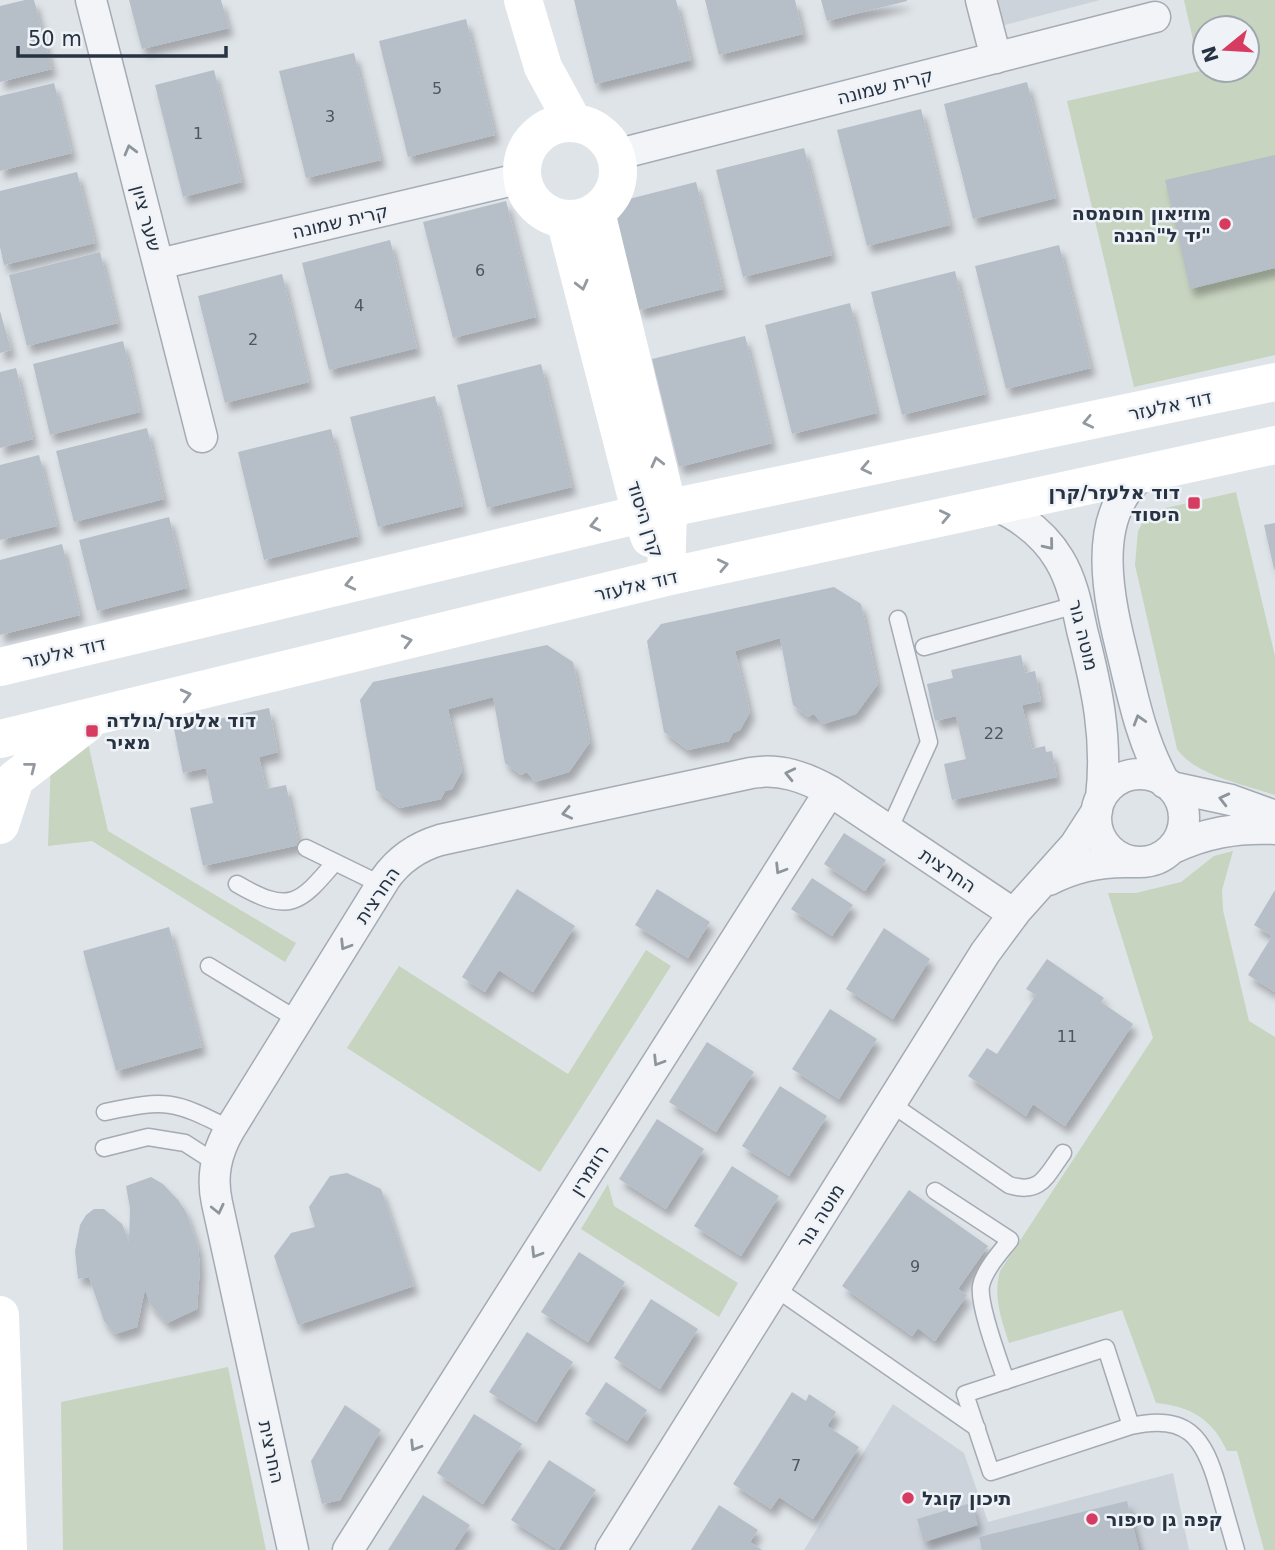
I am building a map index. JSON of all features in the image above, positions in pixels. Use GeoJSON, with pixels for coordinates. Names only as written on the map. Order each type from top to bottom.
{"type":"FeatureCollection","features":[{"type":"Feature","properties":{"kind":"street","name":"שער ציון"},"geometry":{"type":"LineString","coordinates":[[91,0],[202,437]]}},
{"type":"Feature","properties":{"kind":"street"},"geometry":{"type":"LineString","coordinates":[[523,0],[559,126]]}},
{"type":"Feature","properties":{"kind":"street"},"geometry":{"type":"LineString","coordinates":[[981,0],[996,58]]}},
{"type":"Feature","properties":{"kind":"street","name":"קרית שמונה"},"geometry":{"type":"LineString","coordinates":[[615,155],[1155,17]]}},
{"type":"Feature","properties":{"kind":"street"},"geometry":{"type":"LineString","coordinates":[[559,126],[587,126],[600,133],[615,155],[618,172],[615,187],[607,201],[580,215],[550,215],[536,206],[527,193],[522,178],[522,163],[526,150],[534,138],[559,126]]}},
{"type":"Feature","properties":{"kind":"street","name":"קרית שמונה"},"geometry":{"type":"LineString","coordinates":[[159,264],[522,178]]}},
{"type":"Feature","properties":{"kind":"street","name":"קרן היסוד"},"geometry":{"type":"LineString","coordinates":[[580,215],[655,512],[666,577]]}},
{"type":"Feature","properties":{"kind":"street","name":"דוד אלעזר"},"geometry":{"type":"LineString","coordinates":[[0,667],[655,512],[1275,382]]}},
{"type":"Feature","properties":{"kind":"street","name":"דוד אלעזר"},"geometry":{"type":"LineString","coordinates":[[0,739],[666,577],[1275,445]]}},
{"type":"Feature","properties":{"kind":"street","name":"מוטה גור"},"geometry":{"type":"LineString","coordinates":[[1145,473],[1130,486],[1120,505],[1110,538],[1107,575],[1110,601],[1138,720],[1152,757],[1168,785]]}},
{"type":"Feature","properties":{"kind":"street","name":"מוטה גור"},"geometry":{"type":"LineString","coordinates":[[611,1550],[985,953],[1013,914],[1075,845],[1099,805],[1104,748],[1101,713],[1076,605],[1064,567],[1046,540],[1018,517],[995,505]]}},
{"type":"Feature","properties":{"kind":"street"},"geometry":{"type":"LineString","coordinates":[[0,825],[15,779],[94,718]]}},
{"type":"Feature","properties":{"kind":"street","name":"החרצית"},"geometry":{"type":"LineString","coordinates":[[293,1550],[217,1203],[214,1187],[216,1163],[230,1129],[382,885],[403,858],[431,843],[743,774],[759,771],[783,772],[801,777],[830,791],[1013,914]]}},
{"type":"Feature","properties":{"kind":"street"},"geometry":{"type":"LineString","coordinates":[[1275,816],[1231,800],[1168,785],[1147,775],[1133,775],[1114,783],[1099,805],[1098,832],[1114,854],[1133,862],[1154,860],[1191,839],[1218,832],[1232,829],[1275,830]]}},
{"type":"Feature","properties":{"kind":"street"},"geometry":{"type":"LineString","coordinates":[[1168,785],[1179,798],[1183,819],[1181,832],[1171,849]]}},
{"type":"Feature","properties":{"kind":"street","name":"רוזמרין"},"geometry":{"type":"LineString","coordinates":[[348,1550],[830,791]]}},
{"type":"Feature","properties":{"kind":"street","name":"מוטה גור"},"geometry":{"type":"LineString","coordinates":[[1037,888],[1062,874],[1086,866],[1113,861],[1133,862]]}},
{"type":"Feature","properties":{"kind":"street"},"geometry":{"type":"LineString","coordinates":[[0,1315],[8,1550]]}},
{"type":"Feature","properties":{"kind":"lane"},"geometry":{"type":"LineString","coordinates":[[924,647],[1076,605]]}},
{"type":"Feature","properties":{"kind":"lane"},"geometry":{"type":"LineString","coordinates":[[889,830],[929,742],[898,619]]}},
{"type":"Feature","properties":{"kind":"lane"},"geometry":{"type":"LineString","coordinates":[[306,848],[382,885]]}},
{"type":"Feature","properties":{"kind":"lane"},"geometry":{"type":"LineString","coordinates":[[237,884],[263,899],[289,901],[307,893],[335,862]]}},
{"type":"Feature","properties":{"kind":"lane"},"geometry":{"type":"LineString","coordinates":[[209,966],[298,1020]]}},
{"type":"Feature","properties":{"kind":"lane"},"geometry":{"type":"LineString","coordinates":[[105,1112],[151,1102],[172,1103],[194,1110],[230,1129]]}},
{"type":"Feature","properties":{"kind":"lane"},"geometry":{"type":"LineString","coordinates":[[890,1103],[1009,1185],[1022,1189],[1029,1190],[1041,1183],[1063,1153]]}},
{"type":"Feature","properties":{"kind":"lane"},"geometry":{"type":"LineString","coordinates":[[104,1148],[148,1137],[185,1143],[216,1163]]}},
{"type":"Feature","properties":{"kind":"lane"},"geometry":{"type":"LineString","coordinates":[[935,1191],[1010,1240],[988,1270],[981,1286],[983,1302],[1006,1381]]}},
{"type":"Feature","properties":{"kind":"lane"},"geometry":{"type":"LineString","coordinates":[[775,1288],[976,1427]]}},
{"type":"Feature","properties":{"kind":"lane"},"geometry":{"type":"LineString","coordinates":[[1131,1426],[1106,1348],[965,1394],[991,1472],[1131,1426],[1168,1423],[1185,1429],[1198,1439],[1211,1462],[1236,1550]]}},
{"type":"Feature","properties":{"kind":"shaded area"},"geometry":{"type":"Polygon","coordinates":[[[994,0],[1100,0],[1001,26],[994,0]]]}},
{"type":"Feature","properties":{"kind":"shaded area","name":"תיכון קוגל"},"geometry":{"type":"Polygon","coordinates":[[[893,1404],[964,1453],[988,1522],[1173,1473],[1189,1550],[804,1550],[893,1404]]]}},
{"type":"Feature","properties":{"kind":"green space","name":"מוזיאון חוסמסה יד ל\"הגנה\""},"geometry":{"type":"Polygon","coordinates":[[[1184,0],[1275,0],[1275,355],[1134,387],[1067,101],[1191,73],[1191,84],[1261,84],[1261,14],[1191,14],[1191,31],[1184,0]]]}},
{"type":"Feature","properties":{"kind":"green space"},"geometry":{"type":"Polygon","coordinates":[[[1236,492],[1275,656],[1275,795],[1208,772],[1185,758],[1177,749],[1135,565],[1138,531],[1145,518],[1157,510],[1236,492]]]}},
{"type":"Feature","properties":{"kind":"green space"},"geometry":{"type":"Polygon","coordinates":[[[85,730],[108,831],[296,943],[285,962],[92,841],[48,846],[51,758],[85,730]]]}},
{"type":"Feature","properties":{"kind":"green space"},"geometry":{"type":"Polygon","coordinates":[[[1233,851],[1222,890],[1223,910],[1249,1021],[1275,1037],[1275,1550],[1264,1550],[1237,1451],[1227,1451],[1215,1431],[1199,1416],[1180,1407],[1156,1403],[1122,1310],[1009,1343],[998,1299],[1000,1271],[1153,1038],[1108,893],[1136,893],[1181,882],[1214,856],[1233,851]]]}},
{"type":"Feature","properties":{"kind":"green space"},"geometry":{"type":"Polygon","coordinates":[[[646,950],[671,966],[540,1172],[347,1048],[399,966],[568,1074],[646,950]]]}},
{"type":"Feature","properties":{"kind":"green space"},"geometry":{"type":"Polygon","coordinates":[[[608,1184],[614,1206],[738,1283],[719,1317],[581,1229],[608,1184]]]}},
{"type":"Feature","properties":{"kind":"green space"},"geometry":{"type":"Polygon","coordinates":[[[228,1367],[266,1550],[63,1550],[61,1402],[228,1367]]]}},
{"type":"Feature","properties":{"kind":"building"},"geometry":{"type":"Polygon","coordinates":[[[34,0],[52,69],[0,82],[0,6],[34,0]]]}},
{"type":"Feature","properties":{"kind":"building"},"geometry":{"type":"Polygon","coordinates":[[[129,0],[221,0],[229,28],[142,49],[129,0]]]}},
{"type":"Feature","properties":{"kind":"building"},"geometry":{"type":"Polygon","coordinates":[[[574,0],[676,0],[691,60],[595,84],[574,0]]]}},
{"type":"Feature","properties":{"kind":"building"},"geometry":{"type":"Polygon","coordinates":[[[705,0],[795,0],[803,34],[719,55],[705,0]]]}},
{"type":"Feature","properties":{"kind":"building"},"geometry":{"type":"Polygon","coordinates":[[[821,0],[907,0],[907,1],[827,21],[821,0]]]}},
{"type":"Feature","properties":{"kind":"building"},"geometry":{"type":"Polygon","coordinates":[[[466,19],[495,135],[408,157],[379,41],[466,19]]]}},
{"type":"Feature","properties":{"kind":"building"},"geometry":{"type":"Polygon","coordinates":[[[354,53],[381,160],[306,178],[279,71],[354,53]]]}},
{"type":"Feature","properties":{"kind":"building"},"geometry":{"type":"Polygon","coordinates":[[[214,70],[242,182],[183,197],[155,85],[214,70]]]}},
{"type":"Feature","properties":{"kind":"building"},"geometry":{"type":"Polygon","coordinates":[[[1027,82],[1056,198],[973,219],[944,104],[1027,82]]]}},
{"type":"Feature","properties":{"kind":"building"},"geometry":{"type":"Polygon","coordinates":[[[54,83],[72,153],[0,171],[0,96],[54,83]]]}},
{"type":"Feature","properties":{"kind":"building"},"geometry":{"type":"Polygon","coordinates":[[[921,109],[950,225],[867,246],[837,130],[921,109]]]}},
{"type":"Feature","properties":{"kind":"building"},"geometry":{"type":"Polygon","coordinates":[[[804,148],[832,255],[743,277],[716,170],[804,148]]]}},
{"type":"Feature","properties":{"kind":"building","name":"מוזיאון חוסמסה יד ל\"הגנה\""},"geometry":{"type":"Polygon","coordinates":[[[1275,155],[1275,268],[1190,289],[1165,180],[1275,155]]]}},
{"type":"Feature","properties":{"kind":"building"},"geometry":{"type":"Polygon","coordinates":[[[77,172],[95,243],[4,265],[0,247],[0,191],[77,172]]]}},
{"type":"Feature","properties":{"kind":"building"},"geometry":{"type":"Polygon","coordinates":[[[696,182],[723,289],[639,310],[613,203],[696,182]]]}},
{"type":"Feature","properties":{"kind":"building"},"geometry":{"type":"Polygon","coordinates":[[[506,201],[536,317],[453,338],[423,222],[506,201]]]}},
{"type":"Feature","properties":{"kind":"building"},"geometry":{"type":"Polygon","coordinates":[[[390,240],[417,348],[329,370],[302,263],[390,240]]]}},
{"type":"Feature","properties":{"kind":"building"},"geometry":{"type":"Polygon","coordinates":[[[1059,245],[1091,368],[1006,389],[975,266],[1059,245]]]}},
{"type":"Feature","properties":{"kind":"building"},"geometry":{"type":"Polygon","coordinates":[[[100,252],[118,323],[27,346],[9,275],[100,252]]]}},
{"type":"Feature","properties":{"kind":"building"},"geometry":{"type":"Polygon","coordinates":[[[955,271],[986,394],[902,415],[871,292],[955,271]]]}},
{"type":"Feature","properties":{"kind":"building"},"geometry":{"type":"Polygon","coordinates":[[[282,274],[309,382],[225,403],[198,296],[282,274]]]}},
{"type":"Feature","properties":{"kind":"building"},"geometry":{"type":"Polygon","coordinates":[[[850,303],[877,413],[792,434],[765,325],[850,303]]]}},
{"type":"Feature","properties":{"kind":"building"},"geometry":{"type":"Polygon","coordinates":[[[0,311],[11,350],[0,353],[0,311]]]}},
{"type":"Feature","properties":{"kind":"building"},"geometry":{"type":"Polygon","coordinates":[[[745,336],[772,443],[679,467],[652,359],[745,336]]]}},
{"type":"Feature","properties":{"kind":"building"},"geometry":{"type":"Polygon","coordinates":[[[123,341],[140,412],[50,435],[33,364],[123,341]]]}},
{"type":"Feature","properties":{"kind":"building"},"geometry":{"type":"Polygon","coordinates":[[[541,364],[572,487],[487,508],[457,385],[541,364]]]}},
{"type":"Feature","properties":{"kind":"building"},"geometry":{"type":"Polygon","coordinates":[[[16,368],[33,439],[0,448],[0,372],[16,368]]]}},
{"type":"Feature","properties":{"kind":"building"},"geometry":{"type":"Polygon","coordinates":[[[435,396],[463,506],[378,527],[350,417],[435,396]]]}},
{"type":"Feature","properties":{"kind":"building"},"geometry":{"type":"Polygon","coordinates":[[[147,428],[164,499],[74,522],[56,451],[147,428]]]}},
{"type":"Feature","properties":{"kind":"building"},"geometry":{"type":"Polygon","coordinates":[[[331,429],[358,536],[264,560],[238,452],[331,429]]]}},
{"type":"Feature","properties":{"kind":"building"},"geometry":{"type":"Polygon","coordinates":[[[39,455],[57,526],[0,540],[0,465],[39,455]]]}},
{"type":"Feature","properties":{"kind":"building"},"geometry":{"type":"Polygon","coordinates":[[[169,517],[187,588],[97,611],[79,540],[169,517]]]}},
{"type":"Feature","properties":{"kind":"building"},"geometry":{"type":"Polygon","coordinates":[[[1275,523],[1275,569],[1274,569],[1264,525],[1275,523]]]}},
{"type":"Feature","properties":{"kind":"building"},"geometry":{"type":"Polygon","coordinates":[[[62,544],[80,615],[0,635],[0,560],[62,544]]]}},
{"type":"Feature","properties":{"kind":"building"},"geometry":{"type":"Polygon","coordinates":[[[834,587],[861,604],[878,684],[856,714],[823,724],[814,714],[808,717],[793,705],[780,638],[735,651],[750,712],[740,730],[733,733],[729,741],[688,750],[664,732],[647,641],[661,624],[834,587]]]}},
{"type":"Feature","properties":{"kind":"building"},"geometry":{"type":"Polygon","coordinates":[[[547,645],[573,662],[590,742],[569,772],[535,782],[527,772],[521,775],[505,763],[493,697],[448,709],[462,771],[452,789],[445,791],[441,799],[400,808],[376,790],[360,700],[373,682],[547,645]]]}},
{"type":"Feature","properties":{"kind":"building"},"geometry":{"type":"Polygon","coordinates":[[[1021,655],[1025,673],[1035,671],[1041,701],[1022,705],[1032,749],[1045,746],[1046,752],[1052,751],[1057,777],[952,800],[944,764],[966,759],[956,716],[935,721],[927,684],[953,678],[951,670],[1021,655]]]}},
{"type":"Feature","properties":{"kind":"building"},"geometry":{"type":"Polygon","coordinates":[[[269,708],[278,752],[259,757],[266,789],[286,785],[299,845],[203,866],[190,808],[213,803],[206,768],[183,773],[174,729],[269,708]]]}},
{"type":"Feature","properties":{"kind":"building"},"geometry":{"type":"Polygon","coordinates":[[[844,833],[886,860],[865,891],[824,864],[844,833]]]}},
{"type":"Feature","properties":{"kind":"building"},"geometry":{"type":"Polygon","coordinates":[[[812,878],[853,905],[832,936],[791,909],[812,878]]]}},
{"type":"Feature","properties":{"kind":"building"},"geometry":{"type":"Polygon","coordinates":[[[517,889],[575,926],[533,992],[499,970],[485,992],[462,977],[517,889]]]}},
{"type":"Feature","properties":{"kind":"building"},"geometry":{"type":"Polygon","coordinates":[[[657,889],[710,922],[688,958],[635,925],[657,889]]]}},
{"type":"Feature","properties":{"kind":"building"},"geometry":{"type":"Polygon","coordinates":[[[1275,890],[1275,992],[1248,975],[1272,936],[1254,925],[1275,890]]]}},
{"type":"Feature","properties":{"kind":"building"},"geometry":{"type":"Polygon","coordinates":[[[169,927],[202,1047],[116,1071],[83,951],[169,927]]]}},
{"type":"Feature","properties":{"kind":"building"},"geometry":{"type":"Polygon","coordinates":[[[884,928],[930,959],[893,1019],[846,989],[884,928]]]}},
{"type":"Feature","properties":{"kind":"building"},"geometry":{"type":"Polygon","coordinates":[[[1047,959],[1104,998],[1101,1002],[1133,1024],[1065,1126],[1033,1104],[1026,1116],[968,1076],[987,1048],[997,1054],[1036,995],[1026,989],[1047,959]]]}},
{"type":"Feature","properties":{"kind":"building"},"geometry":{"type":"Polygon","coordinates":[[[830,1009],[877,1039],[839,1099],[792,1069],[830,1009]]]}},
{"type":"Feature","properties":{"kind":"building"},"geometry":{"type":"Polygon","coordinates":[[[707,1042],[754,1072],[716,1132],[669,1102],[707,1042]]]}},
{"type":"Feature","properties":{"kind":"building"},"geometry":{"type":"Polygon","coordinates":[[[780,1086],[827,1116],[789,1176],[742,1146],[780,1086]]]}},
{"type":"Feature","properties":{"kind":"building"},"geometry":{"type":"Polygon","coordinates":[[[657,1119],[704,1149],[666,1209],[619,1179],[657,1119]]]}},
{"type":"Feature","properties":{"kind":"building"},"geometry":{"type":"Polygon","coordinates":[[[732,1166],[779,1196],[741,1256],[694,1226],[732,1166]]]}},
{"type":"Feature","properties":{"kind":"building"},"geometry":{"type":"Polygon","coordinates":[[[347,1173],[381,1189],[414,1286],[298,1325],[274,1256],[291,1233],[315,1227],[309,1207],[330,1176],[347,1173]]]}},
{"type":"Feature","properties":{"kind":"building"},"geometry":{"type":"Polygon","coordinates":[[[151,1177],[163,1184],[178,1200],[192,1229],[198,1247],[200,1267],[197,1309],[167,1323],[150,1304],[145,1289],[137,1327],[115,1334],[104,1321],[89,1277],[78,1279],[75,1251],[80,1225],[94,1209],[104,1209],[122,1224],[129,1242],[130,1208],[126,1186],[151,1177]]]}},
{"type":"Feature","properties":{"kind":"building"},"geometry":{"type":"Polygon","coordinates":[[[909,1190],[988,1246],[958,1289],[967,1295],[935,1341],[918,1328],[912,1336],[842,1286],[909,1190]]]}},
{"type":"Feature","properties":{"kind":"building"},"geometry":{"type":"Polygon","coordinates":[[[579,1252],[625,1282],[588,1342],[541,1312],[579,1252]]]}},
{"type":"Feature","properties":{"kind":"building"},"geometry":{"type":"Polygon","coordinates":[[[651,1299],[698,1329],[660,1389],[614,1358],[651,1299]]]}},
{"type":"Feature","properties":{"kind":"building"},"geometry":{"type":"Polygon","coordinates":[[[527,1332],[573,1362],[536,1422],[489,1392],[527,1332]]]}},
{"type":"Feature","properties":{"kind":"building"},"geometry":{"type":"Polygon","coordinates":[[[606,1382],[647,1410],[627,1441],[585,1414],[606,1382]]]}},
{"type":"Feature","properties":{"kind":"building"},"geometry":{"type":"Polygon","coordinates":[[[792,1392],[806,1401],[809,1394],[836,1412],[827,1426],[859,1447],[813,1519],[779,1497],[771,1509],[733,1484],[792,1392]]]}},
{"type":"Feature","properties":{"kind":"building"},"geometry":{"type":"Polygon","coordinates":[[[345,1405],[381,1430],[340,1500],[322,1504],[311,1461],[345,1405]]]}},
{"type":"Feature","properties":{"kind":"building"},"geometry":{"type":"Polygon","coordinates":[[[474,1414],[522,1444],[483,1504],[437,1473],[474,1414]]]}},
{"type":"Feature","properties":{"kind":"building"},"geometry":{"type":"Polygon","coordinates":[[[549,1460],[596,1490],[558,1550],[511,1520],[549,1460]]]}},
{"type":"Feature","properties":{"kind":"building"},"geometry":{"type":"Polygon","coordinates":[[[423,1495],[470,1525],[454,1550],[388,1550],[423,1495]]]}},
{"type":"Feature","properties":{"kind":"building","name":"קפה גן סיפור"},"geometry":{"type":"Polygon","coordinates":[[[1127,1501],[1139,1550],[982,1550],[979,1537],[1127,1501]]]}},
{"type":"Feature","properties":{"kind":"building"},"geometry":{"type":"Polygon","coordinates":[[[971,1503],[978,1525],[924,1542],[917,1519],[971,1503]]]}},
{"type":"Feature","properties":{"kind":"building"},"geometry":{"type":"Polygon","coordinates":[[[719,1505],[758,1530],[750,1542],[762,1550],[691,1550],[719,1505]]]}},
{"type":"Feature","properties":{"kind":"place","name":"מוזיאון חוסמסה יד ל\"הגנה\""},"geometry":{"type":"Point","coordinates":[1225,224]}},
{"type":"Feature","properties":{"kind":"place","name":"דוד אלעזר/קרן היסוד"},"geometry":{"type":"Point","coordinates":[1194,503]}},
{"type":"Feature","properties":{"kind":"place","name":"דוד אלעזר/גולדה מאיר"},"geometry":{"type":"Point","coordinates":[92,731]}},
{"type":"Feature","properties":{"kind":"place","name":"תיכון קוגל"},"geometry":{"type":"Point","coordinates":[908,1498]}},
{"type":"Feature","properties":{"kind":"place","name":"קפה גן סיפור"},"geometry":{"type":"Point","coordinates":[1092,1519]}}]}
